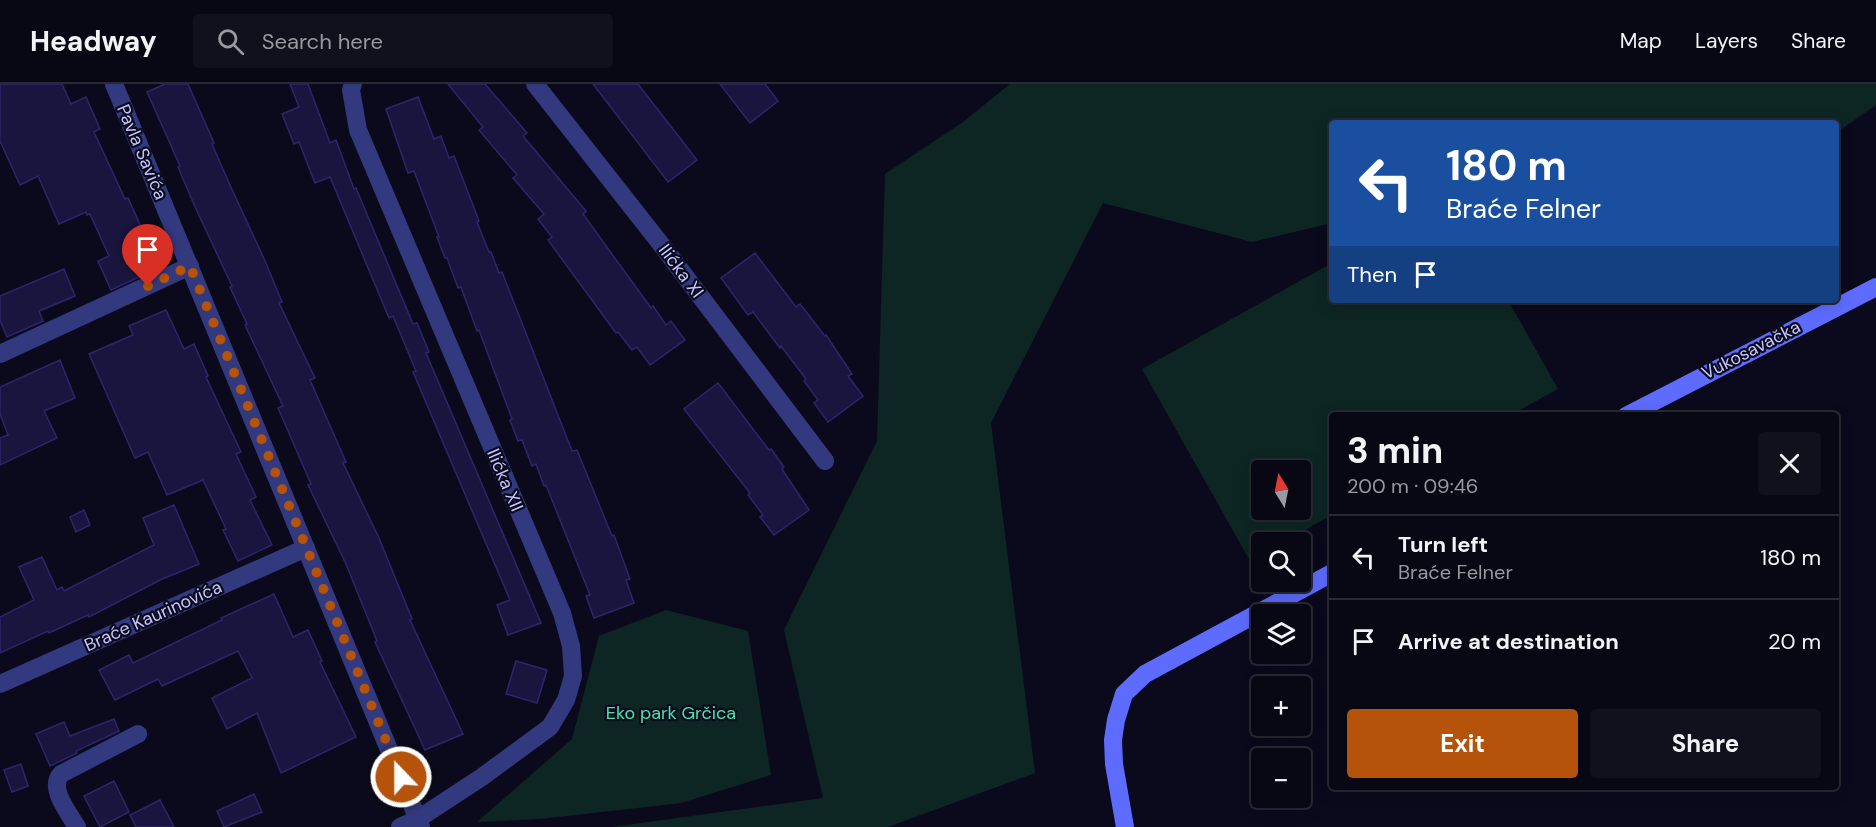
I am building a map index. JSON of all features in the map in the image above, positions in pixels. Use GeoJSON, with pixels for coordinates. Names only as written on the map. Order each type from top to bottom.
{"type":"FeatureCollection","features":[{"type":"Feature","properties":{"kind":"street","name":"Pavla Savića"},"geometry":{"type":"LineString","coordinates":[[114,84],[420,823]]}},
{"type":"Feature","properties":{"kind":"street","name":"Ilićka XII"},"geometry":{"type":"LineString","coordinates":[[353,84],[351,90],[358,130],[562,613],[571,646],[573,676],[566,700],[550,727],[420,823]]}},
{"type":"Feature","properties":{"kind":"street","name":"Ilićka XI"},"geometry":{"type":"LineString","coordinates":[[535,84],[825,461]]}},
{"type":"Feature","properties":{"kind":"street"},"geometry":{"type":"LineString","coordinates":[[0,354],[190,266]]}},
{"type":"Feature","properties":{"kind":"street","name":"Vukosavačka"},"geometry":{"type":"LineString","coordinates":[[1634,412],[1876,287]]}},
{"type":"Feature","properties":{"kind":"street","name":"Braće Kaurinovića"},"geometry":{"type":"LineString","coordinates":[[0,684],[306,548]]}},
{"type":"Feature","properties":{"kind":"street"},"geometry":{"type":"LineString","coordinates":[[1125,827],[1114,764],[1113,740],[1124,694],[1145,674],[1329,575]]}},
{"type":"Feature","properties":{"kind":"street"},"geometry":{"type":"LineString","coordinates":[[77,827],[57,790],[58,777],[138,734]]}},
{"type":"Feature","properties":{"kind":"street"},"geometry":{"type":"LineString","coordinates":[[400,827],[420,823]]}},
{"type":"Feature","properties":{"kind":"green space"},"geometry":{"type":"Polygon","coordinates":[[[1010,84],[1876,84],[1876,105],[1839,131],[1839,120],[1329,120],[1329,224],[1252,242],[1103,203],[991,423],[1035,773],[888,827],[612,827],[823,798],[784,630],[877,441],[885,174],[963,122],[1010,84]]]}},
{"type":"Feature","properties":{"kind":"green space"},"geometry":{"type":"Polygon","coordinates":[[[1329,265],[1329,303],[1510,303],[1558,389],[1516,412],[1329,412],[1329,517],[1301,532],[1251,532],[1251,560],[1142,369],[1329,265]]]}},
{"type":"Feature","properties":{"kind":"green space","name":"Eko park Grčica"},"geometry":{"type":"Polygon","coordinates":[[[666,610],[748,631],[771,775],[681,803],[540,819],[477,822],[572,739],[599,636],[666,610]]]}},
{"type":"Feature","properties":{"kind":"building"},"geometry":{"type":"Polygon","coordinates":[[[0,84],[62,84],[71,104],[86,97],[100,129],[94,132],[125,199],[128,198],[142,229],[131,234],[148,273],[111,290],[98,261],[109,256],[90,214],[87,215],[86,212],[59,224],[38,176],[20,185],[0,141],[0,84]]]}},
{"type":"Feature","properties":{"kind":"building"},"geometry":{"type":"Polygon","coordinates":[[[165,84],[188,84],[214,143],[212,144],[266,263],[282,302],[279,303],[315,378],[310,380],[346,462],[343,463],[379,538],[412,619],[410,620],[463,734],[425,750],[375,642],[377,641],[346,564],[308,485],[311,484],[278,408],[283,406],[245,325],[247,324],[230,287],[232,286],[196,209],[178,167],[180,166],[147,92],[165,84]]]}},
{"type":"Feature","properties":{"kind":"building"},"geometry":{"type":"Polygon","coordinates":[[[290,84],[308,84],[330,143],[336,140],[354,189],[356,188],[413,324],[417,323],[429,352],[426,353],[541,623],[508,635],[497,605],[510,600],[413,372],[416,371],[393,316],[389,318],[330,177],[315,183],[299,142],[294,144],[282,114],[299,107],[290,84]]]}},
{"type":"Feature","properties":{"kind":"building"},"geometry":{"type":"Polygon","coordinates":[[[448,84],[485,84],[527,133],[523,136],[586,211],[583,214],[651,308],[653,306],[666,325],[671,321],[685,340],[650,365],[637,347],[632,350],[618,332],[616,333],[548,240],[552,237],[538,219],[544,214],[513,178],[517,175],[479,130],[483,127],[448,84]]]}},
{"type":"Feature","properties":{"kind":"building"},"geometry":{"type":"Polygon","coordinates":[[[593,84],[638,84],[697,160],[668,182],[593,84]]]}},
{"type":"Feature","properties":{"kind":"building"},"geometry":{"type":"Polygon","coordinates":[[[720,84],[765,84],[778,101],[750,123],[720,84]]]}},
{"type":"Feature","properties":{"kind":"building"},"geometry":{"type":"Polygon","coordinates":[[[418,97],[434,139],[441,136],[449,158],[454,156],[489,252],[491,252],[499,273],[502,272],[572,451],[577,450],[612,536],[614,535],[630,579],[626,580],[634,603],[594,618],[586,596],[590,595],[546,485],[544,486],[536,464],[532,466],[522,440],[518,441],[479,330],[477,331],[461,287],[458,288],[447,258],[445,258],[414,171],[408,173],[386,109],[418,97]]]}},
{"type":"Feature","properties":{"kind":"building"},"geometry":{"type":"Polygon","coordinates":[[[755,253],[796,307],[800,304],[826,335],[852,374],[848,376],[863,396],[828,422],[814,403],[818,400],[804,381],[806,379],[753,312],[748,315],[721,278],[755,253]]]}},
{"type":"Feature","properties":{"kind":"building"},"geometry":{"type":"Polygon","coordinates":[[[64,269],[75,296],[39,311],[43,321],[7,337],[0,320],[0,296],[64,269]]]}},
{"type":"Feature","properties":{"kind":"building"},"geometry":{"type":"Polygon","coordinates":[[[166,310],[184,349],[194,344],[208,376],[206,377],[241,452],[236,454],[256,497],[250,500],[272,545],[238,561],[203,480],[167,495],[148,452],[135,458],[89,354],[133,335],[129,326],[166,310]]]}},
{"type":"Feature","properties":{"kind":"building"},"geometry":{"type":"Polygon","coordinates":[[[60,360],[75,398],[44,411],[57,438],[0,465],[0,438],[8,435],[0,414],[0,387],[60,360]]]}},
{"type":"Feature","properties":{"kind":"building"},"geometry":{"type":"Polygon","coordinates":[[[718,383],[784,467],[782,469],[809,510],[774,535],[760,517],[763,515],[748,495],[750,493],[684,409],[718,383]]]}},
{"type":"Feature","properties":{"kind":"building"},"geometry":{"type":"Polygon","coordinates":[[[174,505],[199,564],[162,579],[89,617],[88,615],[49,633],[48,631],[0,653],[0,617],[34,600],[19,567],[42,557],[57,590],[62,587],[64,591],[154,545],[143,518],[174,505]]]}},
{"type":"Feature","properties":{"kind":"building"},"geometry":{"type":"Polygon","coordinates":[[[84,510],[90,525],[76,532],[70,517],[84,510]]]}},
{"type":"Feature","properties":{"kind":"building"},"geometry":{"type":"Polygon","coordinates":[[[274,594],[293,637],[308,630],[322,661],[320,662],[356,737],[281,773],[257,713],[227,729],[212,698],[252,678],[238,651],[162,686],[158,679],[115,700],[99,670],[129,655],[133,663],[274,594]]]}},
{"type":"Feature","properties":{"kind":"building"},"geometry":{"type":"Polygon","coordinates":[[[516,661],[547,670],[537,703],[506,694],[516,661]]]}},
{"type":"Feature","properties":{"kind":"building"},"geometry":{"type":"Polygon","coordinates":[[[114,719],[119,731],[50,766],[36,734],[64,722],[70,736],[114,719]]]}},
{"type":"Feature","properties":{"kind":"building"},"geometry":{"type":"Polygon","coordinates":[[[21,764],[28,786],[12,792],[4,770],[21,764]]]}},
{"type":"Feature","properties":{"kind":"building"},"geometry":{"type":"Polygon","coordinates":[[[114,781],[129,812],[100,827],[84,796],[114,781]]]}},
{"type":"Feature","properties":{"kind":"building"},"geometry":{"type":"Polygon","coordinates":[[[254,794],[262,812],[224,827],[217,811],[254,794]]]}},
{"type":"Feature","properties":{"kind":"building"},"geometry":{"type":"Polygon","coordinates":[[[160,800],[174,827],[136,827],[130,815],[160,800]]]}},
{"type":"Feature","properties":{"kind":"route"},"geometry":{"type":"LineString","coordinates":[[148,286],[190,266],[401,777]]}}]}
